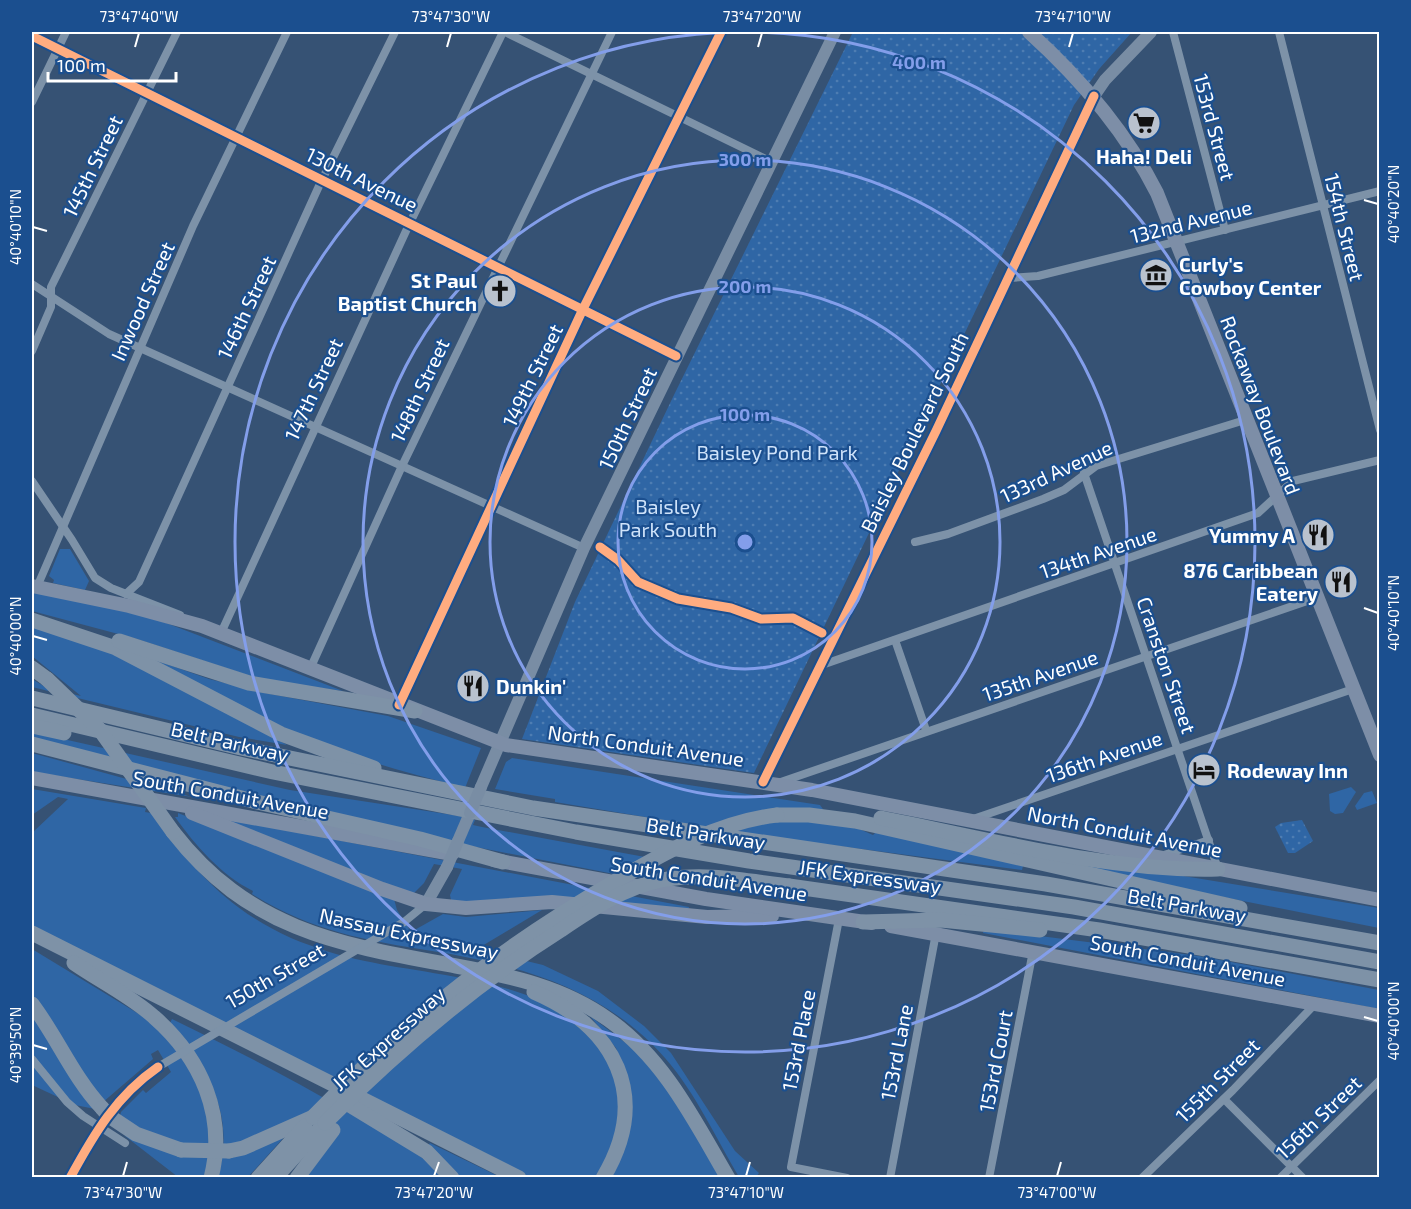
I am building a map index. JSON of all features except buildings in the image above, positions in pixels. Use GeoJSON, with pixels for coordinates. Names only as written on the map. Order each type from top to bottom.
{"type":"FeatureCollection","features":[{"type":"Feature","properties":{"kind":"highway"},"geometry":{"type":"LineString","coordinates":[[32,619],[100,635],[236,680],[415,711]]}},
{"type":"Feature","properties":{"kind":"highway"},"geometry":{"type":"LineString","coordinates":[[32,619],[128,654],[296,740],[448,792]]}},
{"type":"Feature","properties":{"kind":"highway","name":"Nassau Expressway"},"geometry":{"type":"LineString","coordinates":[[36,671],[100,730],[173,832],[220,882],[251,904],[284,923],[342,944],[539,984],[568,996],[609,1019],[639,1044],[665,1073],[728,1178]]}},
{"type":"Feature","properties":{"kind":"highway","name":"Belt Parkway"},"geometry":{"type":"LineString","coordinates":[[32,698],[231,746],[448,792],[618,822],[1058,886],[1380,943]]}},
{"type":"Feature","properties":{"kind":"highway","name":"Belt Parkway"},"geometry":{"type":"LineString","coordinates":[[32,714],[273,772],[646,845],[1074,907],[1380,962]]}},
{"type":"Feature","properties":{"kind":"highway"},"geometry":{"type":"LineString","coordinates":[[32,726],[162,756],[273,772]]}},
{"type":"Feature","properties":{"kind":"highway"},"geometry":{"type":"LineString","coordinates":[[32,744],[257,802],[420,839],[503,862]]}},
{"type":"Feature","properties":{"kind":"highway","name":"JFK Expressway"},"geometry":{"type":"LineString","coordinates":[[275,1178],[324,1123],[360,1070],[430,1009],[502,953],[554,918],[633,871],[692,840],[732,824],[802,809],[828,810],[965,833]]}},
{"type":"Feature","properties":{"kind":"highway"},"geometry":{"type":"LineString","coordinates":[[965,833],[1172,870],[1218,869]]}},
{"type":"Feature","properties":{"kind":"highway"},"geometry":{"type":"LineString","coordinates":[[965,833],[1336,934]]}},
{"type":"Feature","properties":{"kind":"highway","name":"JFK Expressway"},"geometry":{"type":"LineString","coordinates":[[258,1178],[324,1123],[398,1053],[447,1011],[546,939],[632,889],[661,880],[691,876],[721,877],[1015,916],[1380,980]]}},
{"type":"Feature","properties":{"kind":"highway"},"geometry":{"type":"LineString","coordinates":[[863,922],[941,920],[1198,947]]}},
{"type":"Feature","properties":{"kind":"highway"},"geometry":{"type":"LineString","coordinates":[[32,934],[519,1178]]}},
{"type":"Feature","properties":{"kind":"highway"},"geometry":{"type":"LineString","coordinates":[[32,934],[154,1016],[192,1057],[209,1096],[214,1119],[215,1164],[211,1178]]}},
{"type":"Feature","properties":{"kind":"highway"},"geometry":{"type":"LineString","coordinates":[[433,962],[533,992],[576,1014],[597,1033],[617,1065],[624,1095],[622,1132],[606,1172]]}},
{"type":"Feature","properties":{"kind":"highway"},"geometry":{"type":"LineString","coordinates":[[32,1004],[50,1028],[82,1087],[109,1116],[136,1134],[181,1150],[229,1151],[324,1123]]}},
{"type":"Feature","properties":{"kind":"highway"},"geometry":{"type":"LineString","coordinates":[[176,1005],[419,1147],[441,1164],[452,1178]]}},
{"type":"Feature","properties":{"kind":"highway"},"geometry":{"type":"LineString","coordinates":[[297,1178],[324,1123]]}},
{"type":"Feature","properties":{"kind":"main road","name":"150th Street"},"geometry":{"type":"LineString","coordinates":[[426,904],[447,867],[584,548],[835,32]]}},
{"type":"Feature","properties":{"kind":"main road","name":"Rockaway Boulevard"},"geometry":{"type":"LineString","coordinates":[[1029,32],[1094,96],[1138,156],[1157,193],[1316,598],[1353,689],[1375,732],[1380,755]]}},
{"type":"Feature","properties":{"kind":"main road"},"geometry":{"type":"LineString","coordinates":[[1094,96],[1105,80],[1151,32]]}},
{"type":"Feature","properties":{"kind":"main road","name":"North Conduit Avenue"},"geometry":{"type":"LineString","coordinates":[[34,587],[129,606],[201,626],[500,743],[769,783],[965,833],[1156,857],[1380,900]]}},
{"type":"Feature","properties":{"kind":"main road","name":"South Conduit Avenue"},"geometry":{"type":"LineString","coordinates":[[32,778],[706,899],[936,933],[1380,1016]]}},
{"type":"Feature","properties":{"kind":"main road"},"geometry":{"type":"LineString","coordinates":[[154,799],[382,889],[426,904],[476,908],[552,902],[722,918],[810,915]]}},
{"type":"Feature","properties":{"kind":"street"},"geometry":{"type":"LineString","coordinates":[[32,102],[66,32]]}},
{"type":"Feature","properties":{"kind":"street","name":"145th Street"},"geometry":{"type":"LineString","coordinates":[[32,351],[51,307],[51,287],[177,32]]}},
{"type":"Feature","properties":{"kind":"street","name":"Inwood Street"},"geometry":{"type":"LineString","coordinates":[[34,587],[235,137],[287,32]]}},
{"type":"Feature","properties":{"kind":"street","name":"146th Street"},"geometry":{"type":"LineString","coordinates":[[126,594],[138,585],[322,180],[395,32]]}},
{"type":"Feature","properties":{"kind":"street"},"geometry":{"type":"LineString","coordinates":[[504,32],[772,162]]}},
{"type":"Feature","properties":{"kind":"street","name":"147th Street"},"geometry":{"type":"LineString","coordinates":[[220,633],[314,426],[504,32]]}},
{"type":"Feature","properties":{"kind":"street","name":"148th Street"},"geometry":{"type":"LineString","coordinates":[[310,669],[402,466],[612,32]]}},
{"type":"Feature","properties":{"kind":"street","name":"149th Street"},"geometry":{"type":"LineString","coordinates":[[399,705],[489,505],[720,32]]}},
{"type":"Feature","properties":{"kind":"street","name":"153rd Street"},"geometry":{"type":"LineString","coordinates":[[1173,32],[1225,230]]}},
{"type":"Feature","properties":{"kind":"street","name":"154th Street"},"geometry":{"type":"LineString","coordinates":[[1279,32],[1380,430]]}},
{"type":"Feature","properties":{"kind":"street","name":"130th Avenue"},"geometry":{"type":"LineString","coordinates":[[32,36],[676,356]]}},
{"type":"Feature","properties":{"kind":"street","name":"Baisley Boulevard South"},"geometry":{"type":"LineString","coordinates":[[769,783],[819,666],[1009,278],[1094,96]]}},
{"type":"Feature","properties":{"kind":"street","name":"132nd Avenue"},"geometry":{"type":"LineString","coordinates":[[1009,278],[1026,279],[1380,191]]}},
{"type":"Feature","properties":{"kind":"street"},"geometry":{"type":"LineString","coordinates":[[32,284],[109,334],[584,548]]}},
{"type":"Feature","properties":{"kind":"street","name":"133rd Avenue"},"geometry":{"type":"LineString","coordinates":[[915,542],[948,534],[1042,499],[1064,490],[1084,473],[1118,459],[1245,420]]}},
{"type":"Feature","properties":{"kind":"street","name":"134th Avenue"},"geometry":{"type":"LineString","coordinates":[[819,666],[1258,513],[1293,481],[1380,460]]}},
{"type":"Feature","properties":{"kind":"street","name":"Cranston Street"},"geometry":{"type":"LineString","coordinates":[[1084,473],[1218,869]]}},
{"type":"Feature","properties":{"kind":"street"},"geometry":{"type":"LineString","coordinates":[[32,482],[95,578],[126,594],[160,605],[201,626]]}},
{"type":"Feature","properties":{"kind":"street","name":"135th Avenue"},"geometry":{"type":"LineString","coordinates":[[769,783],[1316,598]]}},
{"type":"Feature","properties":{"kind":"street"},"geometry":{"type":"LineString","coordinates":[[895,640],[926,730]]}},
{"type":"Feature","properties":{"kind":"street","name":"136th Avenue"},"geometry":{"type":"LineString","coordinates":[[965,833],[1178,748],[1353,689]]}},
{"type":"Feature","properties":{"kind":"street"},"geometry":{"type":"LineString","coordinates":[[1156,857],[1209,840]]}},
{"type":"Feature","properties":{"kind":"street","name":"150th Street"},"geometry":{"type":"LineString","coordinates":[[99,1125],[124,1095],[158,1067],[404,922],[426,904]]}},
{"type":"Feature","properties":{"kind":"street","name":"153rd Place"},"geometry":{"type":"LineString","coordinates":[[839,919],[791,1167],[848,1178]]}},
{"type":"Feature","properties":{"kind":"street","name":"153rd Lane"},"geometry":{"type":"LineString","coordinates":[[890,1178],[936,933]]}},
{"type":"Feature","properties":{"kind":"street","name":"153rd Court"},"geometry":{"type":"LineString","coordinates":[[989,1178],[1033,951]]}},
{"type":"Feature","properties":{"kind":"street","name":"155th Street"},"geometry":{"type":"LineString","coordinates":[[1142,1178],[1224,1099],[1315,1004]]}},
{"type":"Feature","properties":{"kind":"street"},"geometry":{"type":"LineString","coordinates":[[32,1059],[67,1102],[125,1143]]}},
{"type":"Feature","properties":{"kind":"street","name":"156th Street"},"geometry":{"type":"LineString","coordinates":[[1280,1178],[1380,1080]]}},
{"type":"Feature","properties":{"kind":"street"},"geometry":{"type":"LineString","coordinates":[[1224,1099],[1303,1178]]}},
{"type":"Feature","properties":{"kind":"street"},"geometry":{"type":"LineString","coordinates":[[70,1178],[99,1125]]}},
{"type":"Feature","properties":{"kind":"green space","name":"Baisley Pond Park"},"geometry":{"type":"Polygon","coordinates":[[[853,32],[1132,32],[1099,69],[1074,105],[754,773],[522,739],[575,602],[853,32]]]}},
{"type":"Feature","properties":{"kind":"green space"},"geometry":{"type":"Polygon","coordinates":[[[60,549],[70,549],[89,581],[85,590],[53,583],[54,580],[49,576],[60,549]]]}},
{"type":"Feature","properties":{"kind":"green space"},"geometry":{"type":"Polygon","coordinates":[[[32,592],[148,616],[343,691],[262,680],[137,639],[32,611],[32,592]]]}},
{"type":"Feature","properties":{"kind":"green space"},"geometry":{"type":"Polygon","coordinates":[[[32,625],[139,660],[287,745],[239,737],[32,687],[32,679],[47,688],[81,696],[32,656],[32,625]]]}},
{"type":"Feature","properties":{"kind":"green space"},"geometry":{"type":"Polygon","coordinates":[[[155,660],[209,679],[265,693],[388,716],[481,748],[465,788],[442,782],[351,755],[285,731],[235,707],[155,660]]]}},
{"type":"Feature","properties":{"kind":"green space"},"geometry":{"type":"Polygon","coordinates":[[[32,732],[290,790],[466,817],[475,820],[473,825],[645,857],[614,874],[420,836],[32,740],[32,732]]]}},
{"type":"Feature","properties":{"kind":"green space"},"geometry":{"type":"Polygon","coordinates":[[[32,753],[192,797],[32,772],[32,753]]]}},
{"type":"Feature","properties":{"kind":"green space"},"geometry":{"type":"Polygon","coordinates":[[[512,758],[820,805],[833,823],[857,828],[873,835],[876,832],[1023,866],[1022,870],[747,834],[555,802],[555,799],[495,789],[506,762],[512,758]]]}},
{"type":"Feature","properties":{"kind":"green space"},"geometry":{"type":"Polygon","coordinates":[[[1351,787],[1356,792],[1343,813],[1335,814],[1330,811],[1329,794],[1351,787]]]}},
{"type":"Feature","properties":{"kind":"green space"},"geometry":{"type":"Polygon","coordinates":[[[32,789],[146,808],[145,812],[151,813],[212,885],[247,914],[291,938],[356,959],[488,984],[530,996],[566,1014],[596,1038],[615,1072],[620,1116],[616,1139],[604,1177],[529,1177],[32,926],[32,833],[68,799],[58,797],[32,815],[32,789]]]}},
{"type":"Feature","properties":{"kind":"green space"},"geometry":{"type":"Polygon","coordinates":[[[1372,791],[1377,803],[1357,810],[1355,806],[1364,793],[1372,791]]]}},
{"type":"Feature","properties":{"kind":"green space"},"geometry":{"type":"Polygon","coordinates":[[[178,813],[394,899],[397,910],[411,932],[443,914],[466,917],[542,910],[477,949],[543,965],[598,991],[644,1026],[671,1053],[735,1151],[759,1173],[756,1177],[739,1177],[696,1100],[676,1071],[641,1034],[616,1014],[559,984],[528,973],[465,957],[361,938],[295,917],[252,894],[253,891],[230,877],[183,828],[175,817],[178,817],[178,813]]]}},
{"type":"Feature","properties":{"kind":"green space"},"geometry":{"type":"Polygon","coordinates":[[[232,820],[689,907],[688,911],[457,902],[451,900],[450,895],[462,869],[434,864],[424,883],[412,895],[231,823],[232,820]]]}},
{"type":"Feature","properties":{"kind":"green space"},"geometry":{"type":"Polygon","coordinates":[[[1302,820],[1313,841],[1295,853],[1288,853],[1275,827],[1281,823],[1302,820]]]}},
{"type":"Feature","properties":{"kind":"green space"},"geometry":{"type":"Polygon","coordinates":[[[1031,851],[1379,908],[1379,928],[1112,875],[1031,851]]]}},
{"type":"Feature","properties":{"kind":"green space"},"geometry":{"type":"Polygon","coordinates":[[[984,929],[1199,956],[1379,990],[1379,1009],[983,933],[984,929]]]}},
{"type":"Feature","properties":{"kind":"green space"},"geometry":{"type":"Polygon","coordinates":[[[32,949],[157,1025],[190,1064],[211,1119],[209,1177],[178,1177],[125,1136],[119,1120],[121,1112],[143,1090],[146,1093],[171,1072],[158,1050],[151,1054],[153,1059],[95,1109],[75,1105],[32,1085],[32,949]]]}},
{"type":"Feature","properties":{"kind":"green space"},"geometry":{"type":"Polygon","coordinates":[[[590,1016],[639,1053],[662,1079],[722,1177],[610,1177],[630,1087],[616,1048],[590,1016]]]}},
{"type":"Feature","properties":{"kind":"green space"},"geometry":{"type":"Polygon","coordinates":[[[172,1019],[339,1106],[435,1166],[442,1177],[305,1177],[337,1135],[306,1113],[248,1177],[218,1177],[223,1154],[221,1113],[207,1076],[170,1023],[172,1019]]]}},
{"type":"Feature","properties":{"kind":"green space"},"geometry":{"type":"Polygon","coordinates":[[[430,1143],[500,1177],[456,1177],[427,1147],[430,1143]]]}},
{"type":"Feature","properties":{"kind":"cycle path"},"geometry":{"type":"LineString","coordinates":[[399,705],[583,309],[721,32]]}},
{"type":"Feature","properties":{"kind":"cycle path"},"geometry":{"type":"LineString","coordinates":[[32,36],[676,356]]}},
{"type":"Feature","properties":{"kind":"cycle path"},"geometry":{"type":"LineString","coordinates":[[763,782],[936,431],[1094,96]]}},
{"type":"Feature","properties":{"kind":"cycle path"},"geometry":{"type":"LineString","coordinates":[[600,547],[618,560],[638,582],[678,599],[731,608],[761,619],[793,618],[822,633]]}},
{"type":"Feature","properties":{"kind":"cycle path"},"geometry":{"type":"LineString","coordinates":[[70,1178],[97,1131],[118,1103],[143,1078],[158,1067]]}},
{"type":"Feature","properties":{"kind":"place","name":"Haha! Deli"},"geometry":{"type":"Point","coordinates":[1144,123]}},
{"type":"Feature","properties":{"kind":"place","name":"Curly's Cowboy Center"},"geometry":{"type":"Point","coordinates":[1156,275]}},
{"type":"Feature","properties":{"kind":"place","name":"St Paul Baptist Church"},"geometry":{"type":"Point","coordinates":[500,291]}},
{"type":"Feature","properties":{"kind":"place","name":"Yummy A"},"geometry":{"type":"Point","coordinates":[1318,535]}},
{"type":"Feature","properties":{"kind":"place","name":"876 Caribbean Eatery"},"geometry":{"type":"Point","coordinates":[1341,582]}},
{"type":"Feature","properties":{"kind":"place","name":"Dunkin'"},"geometry":{"type":"Point","coordinates":[473,686]}},
{"type":"Feature","properties":{"kind":"place","name":"Rodeway Inn"},"geometry":{"type":"Point","coordinates":[1204,770]}},
{"type":"Feature","properties":{"kind":"park label","name":"Baisley Park South"},"geometry":{"type":"Point","coordinates":[668,518]}}]}
